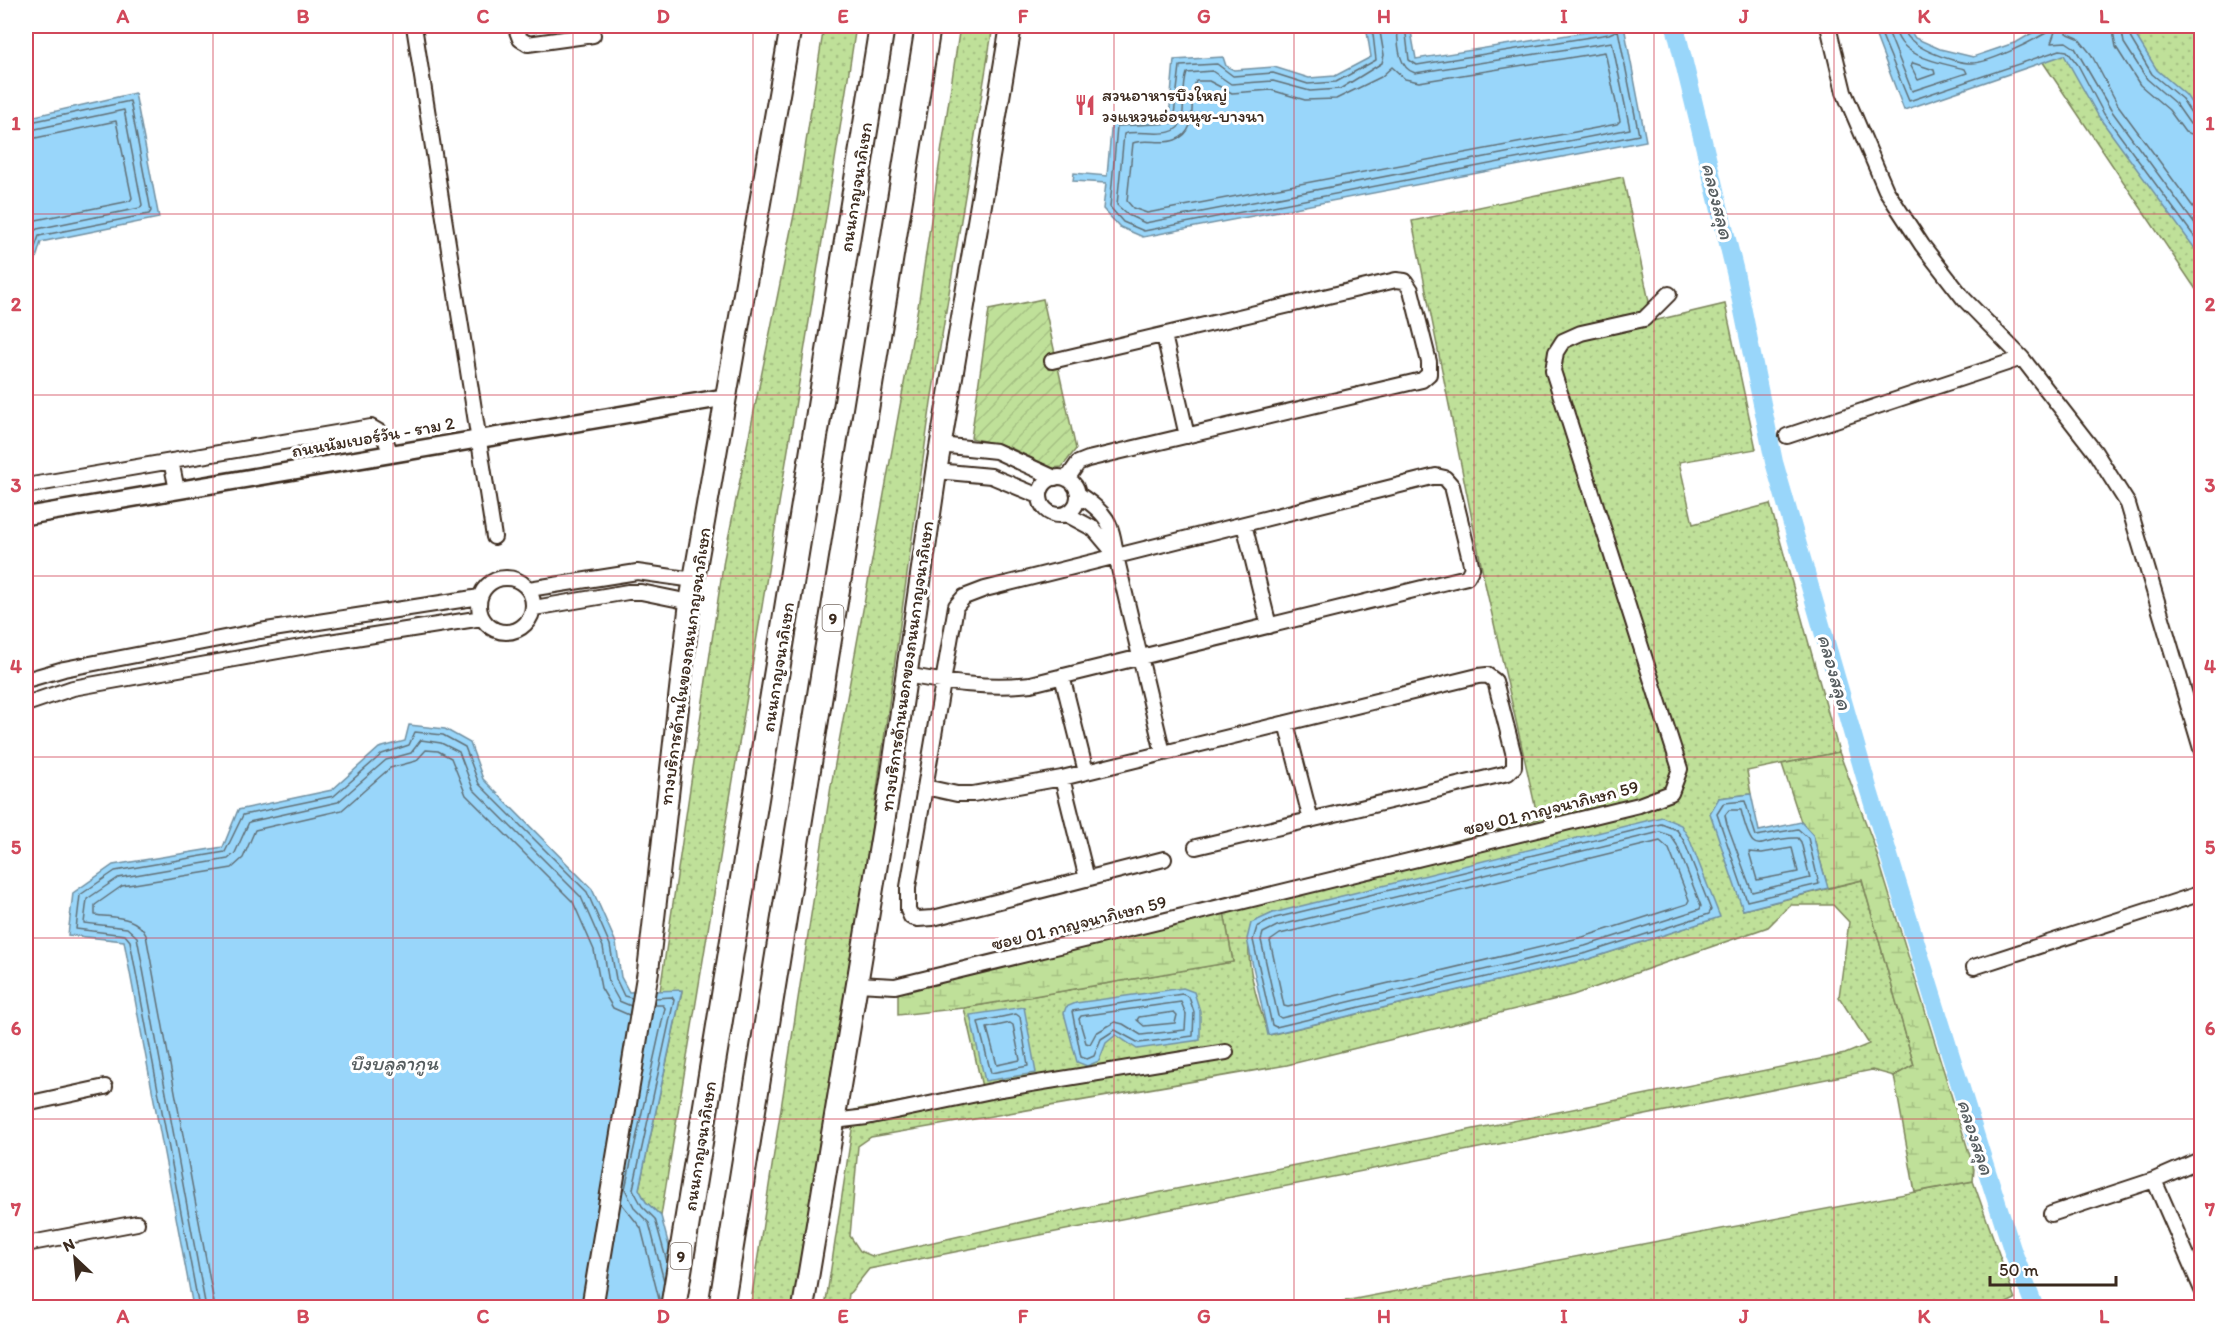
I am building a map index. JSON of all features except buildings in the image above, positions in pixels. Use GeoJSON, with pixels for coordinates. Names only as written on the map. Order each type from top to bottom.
{"type":"FeatureCollection","features":[{"type":"Feature","properties":{"kind":"highway","name":"ถนนกาญจนาภิเษก"},"geometry":{"type":"LineString","coordinates":[[673,1308],[882,26]]}},
{"type":"Feature","properties":{"kind":"highway","name":"9"},"geometry":{"type":"LineString","coordinates":[[721,1308],[928,26]]}},
{"type":"Feature","properties":{"kind":"main road","name":"ทางบริการด้านในของถนนกาญจนาภิเษก"},"geometry":{"type":"LineString","coordinates":[[592,1308],[648,971],[690,602],[791,26]]}},
{"type":"Feature","properties":{"kind":"main road","name":"ทางบริการด้านนอกของถนนกาญจนาภิเษก"},"geometry":{"type":"LineString","coordinates":[[803,1308],[857,984],[940,445],[1011,26]]}},
{"type":"Feature","properties":{"kind":"street"},"geometry":{"type":"LineString","coordinates":[[414,26],[494,537]]}},
{"type":"Feature","properties":{"kind":"street"},"geometry":{"type":"LineString","coordinates":[[515,26],[520,39],[528,44],[593,35]]}},
{"type":"Feature","properties":{"kind":"street"},"geometry":{"type":"LineString","coordinates":[[1828,26],[1844,92],[1886,190],[1922,245],[1964,298],[2022,358],[2096,452],[2128,504],[2202,752]]}},
{"type":"Feature","properties":{"kind":"street"},"geometry":{"type":"LineString","coordinates":[[1039,496],[1044,484],[1061,478],[1078,463],[1422,380],[1429,374],[1429,362],[1411,290],[1405,281],[1396,280],[1052,361]]}},
{"type":"Feature","properties":{"kind":"street","name":"ซอย 01 กาญจนาภิเษก 59"},"geometry":{"type":"LineString","coordinates":[[857,984],[895,986],[1639,806],[1671,793],[1680,769],[1553,370],[1556,352],[1563,341],[1581,333],[1644,319],[1669,294]]}},
{"type":"Feature","properties":{"kind":"street"},"geometry":{"type":"LineString","coordinates":[[1164,335],[1187,436]]}},
{"type":"Feature","properties":{"kind":"street"},"geometry":{"type":"LineString","coordinates":[[1787,436],[2022,358]]}},
{"type":"Feature","properties":{"kind":"street","name":"ถนนนัมเบอร์วัน - ราม 2"},"geometry":{"type":"LineString","coordinates":[[26,516],[727,397]]}},
{"type":"Feature","properties":{"kind":"street"},"geometry":{"type":"LineString","coordinates":[[26,486],[371,427],[383,434],[391,454]]}},
{"type":"Feature","properties":{"kind":"street"},"geometry":{"type":"LineString","coordinates":[[940,445],[996,451],[1061,478],[1076,488],[1078,494],[1076,506],[1066,514]]}},
{"type":"Feature","properties":{"kind":"street"},"geometry":{"type":"LineString","coordinates":[[171,461],[177,490]]}},
{"type":"Feature","properties":{"kind":"street"},"geometry":{"type":"LineString","coordinates":[[936,471],[991,476],[1039,496],[1048,513],[1066,514],[1095,529],[1116,556]]}},
{"type":"Feature","properties":{"kind":"street"},"geometry":{"type":"LineString","coordinates":[[906,675],[943,682],[996,688],[1062,676],[1467,577],[1472,568],[1469,554],[1452,486],[1444,478],[1436,476],[985,589],[964,597],[956,606],[943,682],[925,787],[908,887],[908,910],[911,917],[933,918],[1164,859]]}},
{"type":"Feature","properties":{"kind":"street"},"geometry":{"type":"LineString","coordinates":[[1078,494],[1102,510],[1113,528],[1116,556],[1163,753]]}},
{"type":"Feature","properties":{"kind":"street"},"geometry":{"type":"LineString","coordinates":[[1244,524],[1269,626]]}},
{"type":"Feature","properties":{"kind":"street"},"geometry":{"type":"LineString","coordinates":[[529,589],[637,572],[694,579]]}},
{"type":"Feature","properties":{"kind":"street"},"geometry":{"type":"LineString","coordinates":[[503,578],[518,580],[529,589],[534,608],[526,624],[512,632],[494,630],[482,618],[480,597],[489,584],[503,578]]}},
{"type":"Feature","properties":{"kind":"street"},"geometry":{"type":"LineString","coordinates":[[534,608],[628,592],[641,592],[690,602]]}},
{"type":"Feature","properties":{"kind":"street"},"geometry":{"type":"LineString","coordinates":[[26,680],[64,669],[248,633],[480,597]]}},
{"type":"Feature","properties":{"kind":"street"},"geometry":{"type":"LineString","coordinates":[[26,704],[73,688],[323,643],[482,618]]}},
{"type":"Feature","properties":{"kind":"street"},"geometry":{"type":"LineString","coordinates":[[925,787],[957,794],[973,794],[1062,778],[1478,676],[1487,675],[1495,681],[1514,756],[1514,767],[1508,773],[1196,847]]}},
{"type":"Feature","properties":{"kind":"street"},"geometry":{"type":"LineString","coordinates":[[1062,676],[1086,772]]}},
{"type":"Feature","properties":{"kind":"street"},"geometry":{"type":"LineString","coordinates":[[1286,723],[1311,820]]}},
{"type":"Feature","properties":{"kind":"street"},"geometry":{"type":"LineString","coordinates":[[1062,778],[1087,879]]}},
{"type":"Feature","properties":{"kind":"street"},"geometry":{"type":"LineString","coordinates":[[1974,967],[2202,893]]}},
{"type":"Feature","properties":{"kind":"street"},"geometry":{"type":"LineString","coordinates":[[834,1121],[867,1117],[1001,1089],[1226,1052]]}},
{"type":"Feature","properties":{"kind":"street"},"geometry":{"type":"LineString","coordinates":[[26,1104],[105,1087]]}},
{"type":"Feature","properties":{"kind":"street"},"geometry":{"type":"LineString","coordinates":[[2051,1214],[2154,1180],[2202,1160]]}},
{"type":"Feature","properties":{"kind":"street"},"geometry":{"type":"LineString","coordinates":[[2154,1180],[2202,1290]]}},
{"type":"Feature","properties":{"kind":"street"},"geometry":{"type":"LineString","coordinates":[[26,1244],[137,1223]]}},
{"type":"Feature","properties":{"kind":"green space"},"geometry":{"type":"Polygon","coordinates":[[[824,26],[856,26],[809,324],[661,1216],[646,1202],[639,1189],[682,991],[660,991],[724,559],[797,200],[824,26]]]}},
{"type":"Feature","properties":{"kind":"green space"},"geometry":{"type":"Polygon","coordinates":[[[960,26],[993,26],[931,402],[862,897],[794,1307],[750,1308],[831,786],[918,307],[960,26]]]}},
{"type":"Feature","properties":{"kind":"green space"},"geometry":{"type":"Polygon","coordinates":[[[2031,26],[2201,26],[2201,297],[2028,40],[2031,26]]]}},
{"type":"Feature","properties":{"kind":"green space"},"geometry":{"type":"Polygon","coordinates":[[[1623,177],[1653,321],[1725,304],[1756,449],[1679,462],[1693,524],[1770,504],[1839,752],[1747,771],[1751,794],[1719,798],[1743,910],[1862,880],[1914,1065],[1894,1076],[1872,1070],[869,1269],[849,1294],[847,1307],[825,1308],[855,1110],[982,1087],[964,1008],[1233,962],[1222,902],[1538,819],[1484,579],[1412,221],[1623,177]],[[1790,905],[1768,927],[1573,995],[1287,1065],[871,1137],[858,1146],[850,1236],[860,1251],[872,1256],[1092,1206],[1845,1054],[1869,1044],[1839,997],[1849,922],[1833,905],[1790,905]],[[1273,913],[1251,924],[1249,937],[1252,980],[1269,1035],[1589,959],[1719,917],[1273,913]]]}},
{"type":"Feature","properties":{"kind":"green space"},"geometry":{"type":"Polygon","coordinates":[[[1043,299],[1076,449],[1062,467],[1052,468],[1009,447],[971,438],[989,310],[1043,299]]]}},
{"type":"Feature","properties":{"kind":"green space"},"geometry":{"type":"Polygon","coordinates":[[[1839,752],[1873,842],[1974,1169],[1973,1181],[1915,1192],[1894,1076],[1914,1065],[1862,880],[1828,888],[1813,835],[1801,822],[1782,764],[1839,752]]]}},
{"type":"Feature","properties":{"kind":"green space"},"geometry":{"type":"Polygon","coordinates":[[[1224,912],[1233,962],[964,1008],[898,1015],[898,994],[905,988],[1224,912]]]}},
{"type":"Feature","properties":{"kind":"green space"},"geometry":{"type":"Polygon","coordinates":[[[1973,1181],[2015,1299],[1996,1308],[1308,1308],[1973,1181]]]}},
{"type":"Feature","properties":{"kind":"water"},"geometry":{"type":"Polygon","coordinates":[[[1366,26],[1410,26],[1416,59],[1624,26],[1646,141],[1143,237],[1120,227],[1103,209],[1106,183],[1073,181],[1074,173],[1107,176],[1112,119],[1169,119],[1174,60],[1223,57],[1226,66],[1234,70],[1274,67],[1309,78],[1335,76],[1371,57],[1366,26]]]}},
{"type":"Feature","properties":{"kind":"water"},"geometry":{"type":"Polygon","coordinates":[[[1872,26],[1907,26],[1915,38],[1940,49],[1973,57],[2017,42],[2044,26],[2134,26],[2136,36],[2157,70],[2186,95],[2201,118],[2201,257],[2099,117],[2064,55],[1904,110],[1872,26]]]}},
{"type":"Feature","properties":{"kind":"water"},"geometry":{"type":"Polygon","coordinates":[[[135,93],[159,218],[41,242],[26,292],[26,118],[135,93]]]}},
{"type":"Feature","properties":{"kind":"water","name":"บึงบลูลากูน"},"geometry":{"type":"Polygon","coordinates":[[[409,725],[445,729],[470,743],[483,779],[592,889],[616,943],[621,977],[629,992],[682,990],[639,1189],[646,1202],[661,1216],[685,1307],[193,1307],[124,941],[68,935],[73,893],[113,865],[223,847],[238,810],[332,790],[379,748],[405,741],[409,725]]]}},
{"type":"Feature","properties":{"kind":"water"},"geometry":{"type":"Polygon","coordinates":[[[1751,794],[1759,831],[1801,822],[1813,835],[1828,888],[1743,910],[1710,813],[1719,798],[1751,794]]]}},
{"type":"Feature","properties":{"kind":"water"},"geometry":{"type":"Polygon","coordinates":[[[1662,817],[1681,825],[1689,838],[1720,917],[1589,959],[1268,1035],[1247,939],[1251,923],[1273,913],[1662,817]]]}},
{"type":"Feature","properties":{"kind":"water"},"geometry":{"type":"Polygon","coordinates":[[[1183,988],[1194,992],[1200,1011],[1200,1040],[1137,1049],[1116,1035],[1106,1043],[1099,1061],[1087,1066],[1077,1062],[1064,1013],[1066,1007],[1076,1003],[1183,988]]]}},
{"type":"Feature","properties":{"kind":"water"},"geometry":{"type":"Polygon","coordinates":[[[1024,1007],[1036,1073],[985,1081],[970,1015],[1024,1007]]]}},
{"type":"Feature","properties":{"kind":"waterway","name":"คลองสลุด"},"geometry":{"type":"LineString","coordinates":[[1675,26],[1735,272],[1774,462],[1869,791],[1981,1153],[2012,1249],[2035,1308]]}},
{"type":"Feature","properties":{"kind":"place","name":"สวนอาหารบึงใหญ่ วงแหวนอ่อนนุช-บางนา"},"geometry":{"type":"Point","coordinates":[1085,105]}}]}
